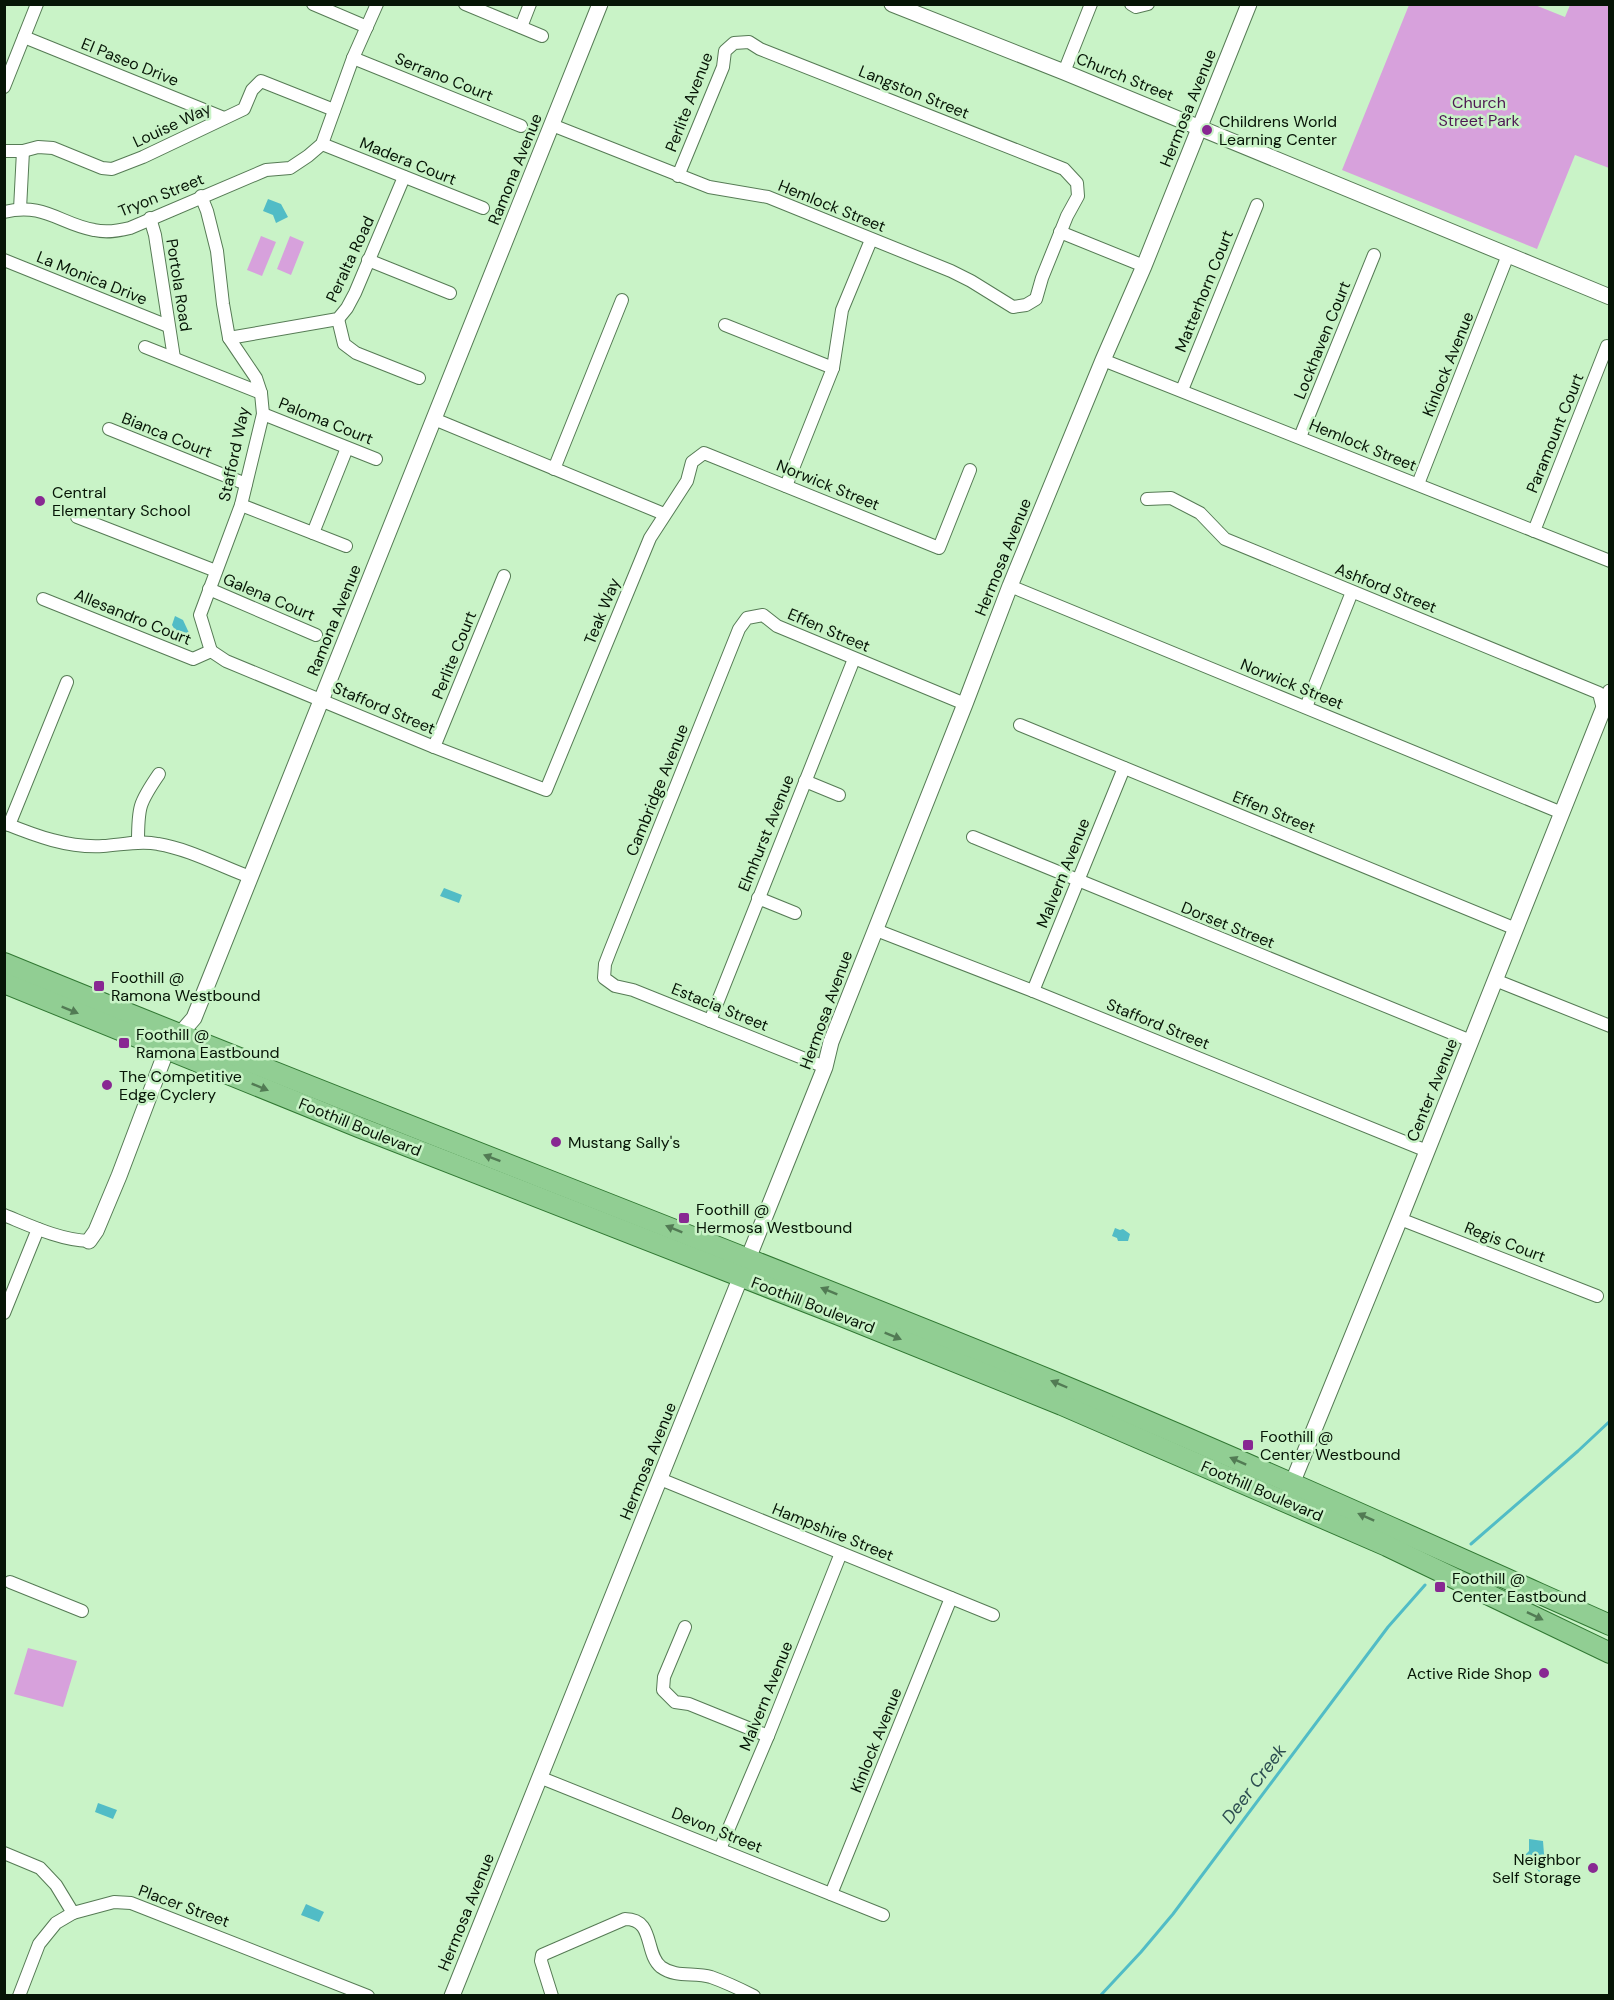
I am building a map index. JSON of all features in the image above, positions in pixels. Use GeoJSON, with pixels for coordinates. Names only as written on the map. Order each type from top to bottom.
{"type":"FeatureCollection","features":[{"type":"Feature","properties":{"kind":"main road","name":"Foothill Boulevard"},"geometry":{"type":"LineString","coordinates":[[4,963],[361,1128],[744,1268],[985,1373],[1288,1492],[1610,1625]]}},
{"type":"Feature","properties":{"kind":"main road","name":"Foothill Boulevard"},"geometry":{"type":"LineString","coordinates":[[4,983],[173,1041]]}},
{"type":"Feature","properties":{"kind":"main road","name":"Foothill Boulevard"},"geometry":{"type":"LineString","coordinates":[[1288,1492],[1387,1546],[1610,1653]]}},
{"type":"Feature","properties":{"kind":"street"},"geometry":{"type":"LineString","coordinates":[[4,87],[37,4]]}},
{"type":"Feature","properties":{"kind":"street"},"geometry":{"type":"LineString","coordinates":[[312,4],[367,27]]}},
{"type":"Feature","properties":{"kind":"street"},"geometry":{"type":"LineString","coordinates":[[322,144],[353,58],[376,4]]}},
{"type":"Feature","properties":{"kind":"street"},"geometry":{"type":"LineString","coordinates":[[465,4],[542,36]]}},
{"type":"Feature","properties":{"kind":"street"},"geometry":{"type":"LineString","coordinates":[[521,27],[530,4]]}},
{"type":"Feature","properties":{"kind":"street","name":"Ramona Avenue"},"geometry":{"type":"LineString","coordinates":[[89,1241],[96,1231],[173,1041],[194,1018],[600,4]]}},
{"type":"Feature","properties":{"kind":"street","name":"Church Street"},"geometry":{"type":"LineString","coordinates":[[892,4],[1200,127],[1610,297]]}},
{"type":"Feature","properties":{"kind":"street"},"geometry":{"type":"LineString","coordinates":[[1064,72],[1091,4]]}},
{"type":"Feature","properties":{"kind":"street"},"geometry":{"type":"LineString","coordinates":[[1131,4],[1136,7],[1148,5]]}},
{"type":"Feature","properties":{"kind":"street","name":"Hermosa Avenue"},"geometry":{"type":"LineString","coordinates":[[452,1995],[825,1067],[831,1042],[1010,585],[1144,267],[1249,4]]}},
{"type":"Feature","properties":{"kind":"street","name":"El Paseo Drive"},"geometry":{"type":"LineString","coordinates":[[24,37],[224,118]]}},
{"type":"Feature","properties":{"kind":"street","name":"Langston Street"},"geometry":{"type":"LineString","coordinates":[[734,43],[749,42],[771,54],[1064,169],[1077,183],[1078,196],[1060,232]]}},
{"type":"Feature","properties":{"kind":"street","name":"Perlite Avenue"},"geometry":{"type":"LineString","coordinates":[[678,176],[723,68],[725,51],[734,43]]}},
{"type":"Feature","properties":{"kind":"street","name":"Serrano Court"},"geometry":{"type":"LineString","coordinates":[[353,58],[521,126]]}},
{"type":"Feature","properties":{"kind":"street","name":"Louise Way"},"geometry":{"type":"LineString","coordinates":[[4,151],[23,151],[38,147],[53,148],[102,168],[112,168],[143,157],[244,109],[252,90],[261,81],[334,110]]}},
{"type":"Feature","properties":{"kind":"street","name":"Hemlock Street"},"geometry":{"type":"LineString","coordinates":[[552,125],[709,188],[768,197],[951,271],[1013,307],[1026,305],[1036,299],[1060,232]]}},
{"type":"Feature","properties":{"kind":"street","name":"Madera Court"},"geometry":{"type":"LineString","coordinates":[[322,144],[483,208]]}},
{"type":"Feature","properties":{"kind":"street","name":"Tryon Street"},"geometry":{"type":"LineString","coordinates":[[4,212],[20,208],[46,212],[93,230],[113,232],[130,228],[266,170],[290,168],[322,144]]}},
{"type":"Feature","properties":{"kind":"street"},"geometry":{"type":"LineString","coordinates":[[20,208],[23,151]]}},
{"type":"Feature","properties":{"kind":"street","name":"Peralta Road"},"geometry":{"type":"LineString","coordinates":[[229,338],[338,319],[347,308],[404,177]]}},
{"type":"Feature","properties":{"kind":"street","name":"Stafford Way"},"geometry":{"type":"LineString","coordinates":[[201,196],[218,250],[229,338],[256,378],[261,393],[263,414],[241,505],[200,615],[211,651]]}},
{"type":"Feature","properties":{"kind":"street","name":"Matterhorn Court"},"geometry":{"type":"LineString","coordinates":[[1182,390],[1257,205]]}},
{"type":"Feature","properties":{"kind":"street","name":"Portola Road"},"geometry":{"type":"LineString","coordinates":[[150,218],[155,235],[174,358]]}},
{"type":"Feature","properties":{"kind":"street"},"geometry":{"type":"LineString","coordinates":[[1060,232],[1144,267]]}},
{"type":"Feature","properties":{"kind":"street"},"geometry":{"type":"LineString","coordinates":[[786,486],[832,368],[842,310],[871,240]]}},
{"type":"Feature","properties":{"kind":"street","name":"Lockhaven Court"},"geometry":{"type":"LineString","coordinates":[[1300,437],[1374,255]]}},
{"type":"Feature","properties":{"kind":"street","name":"Kinlock Avenue"},"geometry":{"type":"LineString","coordinates":[[1418,484],[1508,255]]}},
{"type":"Feature","properties":{"kind":"street","name":"La Monica Drive"},"geometry":{"type":"LineString","coordinates":[[4,260],[168,326]]}},
{"type":"Feature","properties":{"kind":"street"},"geometry":{"type":"LineString","coordinates":[[368,260],[450,293]]}},
{"type":"Feature","properties":{"kind":"street"},"geometry":{"type":"LineString","coordinates":[[554,469],[622,300]]}},
{"type":"Feature","properties":{"kind":"street"},"geometry":{"type":"LineString","coordinates":[[338,319],[344,344],[356,353],[419,378]]}},
{"type":"Feature","properties":{"kind":"street"},"geometry":{"type":"LineString","coordinates":[[725,325],[832,368]]}},
{"type":"Feature","properties":{"kind":"street","name":"Paramount Court"},"geometry":{"type":"LineString","coordinates":[[1534,531],[1607,346]]}},
{"type":"Feature","properties":{"kind":"street"},"geometry":{"type":"LineString","coordinates":[[145,347],[261,393]]}},
{"type":"Feature","properties":{"kind":"street","name":"Hemlock Street"},"geometry":{"type":"LineString","coordinates":[[1104,360],[1610,561]]}},
{"type":"Feature","properties":{"kind":"street","name":"Paloma Court"},"geometry":{"type":"LineString","coordinates":[[263,414],[376,459]]}},
{"type":"Feature","properties":{"kind":"street"},"geometry":{"type":"LineString","coordinates":[[434,418],[664,514]]}},
{"type":"Feature","properties":{"kind":"street","name":"Bianca Court"},"geometry":{"type":"LineString","coordinates":[[109,429],[246,484]]}},
{"type":"Feature","properties":{"kind":"street"},"geometry":{"type":"LineString","coordinates":[[313,533],[347,448]]}},
{"type":"Feature","properties":{"kind":"street","name":"Norwick Street"},"geometry":{"type":"LineString","coordinates":[[704,453],[939,548],[970,470]]}},
{"type":"Feature","properties":{"kind":"street","name":"Teak Way"},"geometry":{"type":"LineString","coordinates":[[546,790],[650,538],[687,481],[692,462],[704,453]]}},
{"type":"Feature","properties":{"kind":"street","name":"Ashford Street"},"geometry":{"type":"LineString","coordinates":[[1147,499],[1171,498],[1200,513],[1225,539],[1599,693],[1606,710]]}},
{"type":"Feature","properties":{"kind":"street"},"geometry":{"type":"LineString","coordinates":[[241,505],[346,546]]}},
{"type":"Feature","properties":{"kind":"street"},"geometry":{"type":"LineString","coordinates":[[77,517],[216,571]]}},
{"type":"Feature","properties":{"kind":"street","name":"Perlite Court"},"geometry":{"type":"LineString","coordinates":[[434,747],[504,576]]}},
{"type":"Feature","properties":{"kind":"street","name":"Norwick Street"},"geometry":{"type":"LineString","coordinates":[[1010,585],[1562,813]]}},
{"type":"Feature","properties":{"kind":"street","name":"Galena Court"},"geometry":{"type":"LineString","coordinates":[[209,590],[316,635]]}},
{"type":"Feature","properties":{"kind":"street"},"geometry":{"type":"LineString","coordinates":[[1306,707],[1352,592]]}},
{"type":"Feature","properties":{"kind":"street","name":"Allesandro Court"},"geometry":{"type":"LineString","coordinates":[[43,599],[194,659],[211,651]]}},
{"type":"Feature","properties":{"kind":"street","name":"Effen Street"},"geometry":{"type":"LineString","coordinates":[[747,618],[763,615],[777,626],[965,704]]}},
{"type":"Feature","properties":{"kind":"street","name":"Cambridge Avenue"},"geometry":{"type":"LineString","coordinates":[[604,978],[605,964],[614,940],[739,629],[747,618]]}},
{"type":"Feature","properties":{"kind":"street","name":"Stafford Street"},"geometry":{"type":"LineString","coordinates":[[211,651],[226,661],[434,747],[546,790]]}},
{"type":"Feature","properties":{"kind":"street","name":"Elmhurst Avenue"},"geometry":{"type":"LineString","coordinates":[[710,1021],[854,659]]}},
{"type":"Feature","properties":{"kind":"street"},"geometry":{"type":"LineString","coordinates":[[67,682],[7,824],[43,838],[74,846],[157,843],[249,877]]}},
{"type":"Feature","properties":{"kind":"street","name":"Center Avenue"},"geometry":{"type":"LineString","coordinates":[[1288,1492],[1562,813],[1606,710],[1610,692]]}},
{"type":"Feature","properties":{"kind":"street","name":"Effen Street"},"geometry":{"type":"LineString","coordinates":[[1020,725],[1516,929]]}},
{"type":"Feature","properties":{"kind":"street","name":"Malvern Avenue"},"geometry":{"type":"LineString","coordinates":[[1033,991],[1124,768]]}},
{"type":"Feature","properties":{"kind":"street"},"geometry":{"type":"LineString","coordinates":[[138,842],[138,811],[144,795],[159,774]]}},
{"type":"Feature","properties":{"kind":"street"},"geometry":{"type":"LineString","coordinates":[[805,782],[839,795]]}},
{"type":"Feature","properties":{"kind":"street","name":"Dorset Street"},"geometry":{"type":"LineString","coordinates":[[973,837],[1471,1041]]}},
{"type":"Feature","properties":{"kind":"street"},"geometry":{"type":"LineString","coordinates":[[758,898],[795,913]]}},
{"type":"Feature","properties":{"kind":"street","name":"Stafford Street"},"geometry":{"type":"LineString","coordinates":[[876,930],[1033,991],[1427,1151]]}},
{"type":"Feature","properties":{"kind":"street","name":"Estacia Street"},"geometry":{"type":"LineString","coordinates":[[604,978],[615,986],[633,990],[825,1067]]}},
{"type":"Feature","properties":{"kind":"street"},"geometry":{"type":"LineString","coordinates":[[1496,980],[1610,1026]]}},
{"type":"Feature","properties":{"kind":"street"},"geometry":{"type":"LineString","coordinates":[[4,1215],[75,1240],[89,1241]]}},
{"type":"Feature","properties":{"kind":"street","name":"Regis Court"},"geometry":{"type":"LineString","coordinates":[[1400,1219],[1597,1296]]}},
{"type":"Feature","properties":{"kind":"street"},"geometry":{"type":"LineString","coordinates":[[4,1313],[38,1228]]}},
{"type":"Feature","properties":{"kind":"street","name":"Hampshire Street"},"geometry":{"type":"LineString","coordinates":[[660,1479],[993,1615]]}},
{"type":"Feature","properties":{"kind":"street","name":"Malvern Avenue"},"geometry":{"type":"LineString","coordinates":[[720,1850],[841,1554]]}},
{"type":"Feature","properties":{"kind":"street"},"geometry":{"type":"LineString","coordinates":[[10,1582],[82,1611]]}},
{"type":"Feature","properties":{"kind":"street","name":"Kinlock Avenue"},"geometry":{"type":"LineString","coordinates":[[831,1894],[951,1598]]}},
{"type":"Feature","properties":{"kind":"street"},"geometry":{"type":"LineString","coordinates":[[684,1627],[664,1677],[663,1690],[675,1702],[689,1704],[768,1736]]}},
{"type":"Feature","properties":{"kind":"street","name":"Devon Street"},"geometry":{"type":"LineString","coordinates":[[538,1777],[883,1915]]}},
{"type":"Feature","properties":{"kind":"street"},"geometry":{"type":"LineString","coordinates":[[4,1853],[40,1868],[56,1885],[73,1913],[56,1923],[39,1944],[19,1995]]}},
{"type":"Feature","properties":{"kind":"street","name":"Placer Street"},"geometry":{"type":"LineString","coordinates":[[73,1913],[114,1902],[131,1903],[368,1995]]}},
{"type":"Feature","properties":{"kind":"street"},"geometry":{"type":"LineString","coordinates":[[552,1995],[541,1961],[542,1955],[625,1919],[635,1919],[642,1924],[658,1964],[668,1971],[709,1976],[754,1995]]}},
{"type":"Feature","properties":{"kind":"green space","name":"Church Street Park"},"geometry":{"type":"Polygon","coordinates":[[[1409,5],[1535,5],[1565,17],[1570,5],[1609,5],[1609,168],[1575,155],[1537,249],[1342,170],[1409,5]]]}},
{"type":"Feature","properties":{"kind":"green space"},"geometry":{"type":"Polygon","coordinates":[[[261,236],[276,242],[262,276],[247,270],[261,236]]]}},
{"type":"Feature","properties":{"kind":"green space"},"geometry":{"type":"Polygon","coordinates":[[[290,236],[304,242],[291,275],[277,269],[290,236]]]}},
{"type":"Feature","properties":{"kind":"green space"},"geometry":{"type":"Polygon","coordinates":[[[28,1648],[77,1661],[63,1707],[14,1694],[28,1648]]]}},
{"type":"Feature","properties":{"kind":"water"},"geometry":{"type":"Polygon","coordinates":[[[268,199],[281,204],[288,217],[276,223],[273,215],[263,211],[268,199]]]}},
{"type":"Feature","properties":{"kind":"water"},"geometry":{"type":"Polygon","coordinates":[[[175,616],[183,620],[189,633],[178,635],[172,625],[175,616]]]}},
{"type":"Feature","properties":{"kind":"water"},"geometry":{"type":"Polygon","coordinates":[[[444,888],[462,895],[459,903],[440,896],[444,888]]]}},
{"type":"Feature","properties":{"kind":"water"},"geometry":{"type":"Polygon","coordinates":[[[1115,1228],[1123,1229],[1130,1234],[1128,1241],[1118,1241],[1112,1236],[1115,1228]]]}},
{"type":"Feature","properties":{"kind":"water"},"geometry":{"type":"Polygon","coordinates":[[[98,1803],[117,1810],[113,1819],[95,1812],[98,1803]]]}},
{"type":"Feature","properties":{"kind":"water"},"geometry":{"type":"Polygon","coordinates":[[[1529,1839],[1543,1841],[1544,1854],[1549,1862],[1539,1872],[1533,1863],[1525,1859],[1529,1851],[1529,1839]]]}},
{"type":"Feature","properties":{"kind":"water"},"geometry":{"type":"Polygon","coordinates":[[[306,1904],[324,1912],[319,1922],[301,1915],[306,1904]]]}},
{"type":"Feature","properties":{"kind":"waterway","name":"Deer Creek"},"geometry":{"type":"LineString","coordinates":[[1471,1544],[1610,1421]]}},
{"type":"Feature","properties":{"kind":"waterway","name":"Deer Creek"},"geometry":{"type":"LineString","coordinates":[[1100,1996],[1173,1914],[1388,1627],[1425,1585]]}},
{"type":"Feature","properties":{"kind":"place","name":"Childrens World Learning Center"},"geometry":{"type":"Point","coordinates":[1207,130]}},
{"type":"Feature","properties":{"kind":"place","name":"Central Elementary School"},"geometry":{"type":"Point","coordinates":[40,501]}},
{"type":"Feature","properties":{"kind":"place","name":"Foothill @ Ramona Westbound"},"geometry":{"type":"Point","coordinates":[99,986]}},
{"type":"Feature","properties":{"kind":"place","name":"Foothill @ Ramona Eastbound"},"geometry":{"type":"Point","coordinates":[124,1043]}},
{"type":"Feature","properties":{"kind":"place","name":"The Competitive Edge Cyclery"},"geometry":{"type":"Point","coordinates":[107,1085]}},
{"type":"Feature","properties":{"kind":"place","name":"Mustang Sally's"},"geometry":{"type":"Point","coordinates":[556,1142]}},
{"type":"Feature","properties":{"kind":"place","name":"Foothill @ Hermosa Westbound"},"geometry":{"type":"Point","coordinates":[684,1218]}},
{"type":"Feature","properties":{"kind":"place","name":"Foothill @ Center Westbound"},"geometry":{"type":"Point","coordinates":[1248,1445]}},
{"type":"Feature","properties":{"kind":"place","name":"Foothill @ Center Eastbound"},"geometry":{"type":"Point","coordinates":[1440,1587]}},
{"type":"Feature","properties":{"kind":"place","name":"Active Ride Shop"},"geometry":{"type":"Point","coordinates":[1544,1673]}},
{"type":"Feature","properties":{"kind":"place","name":"Neighbor Self Storage"},"geometry":{"type":"Point","coordinates":[1593,1868]}}]}
